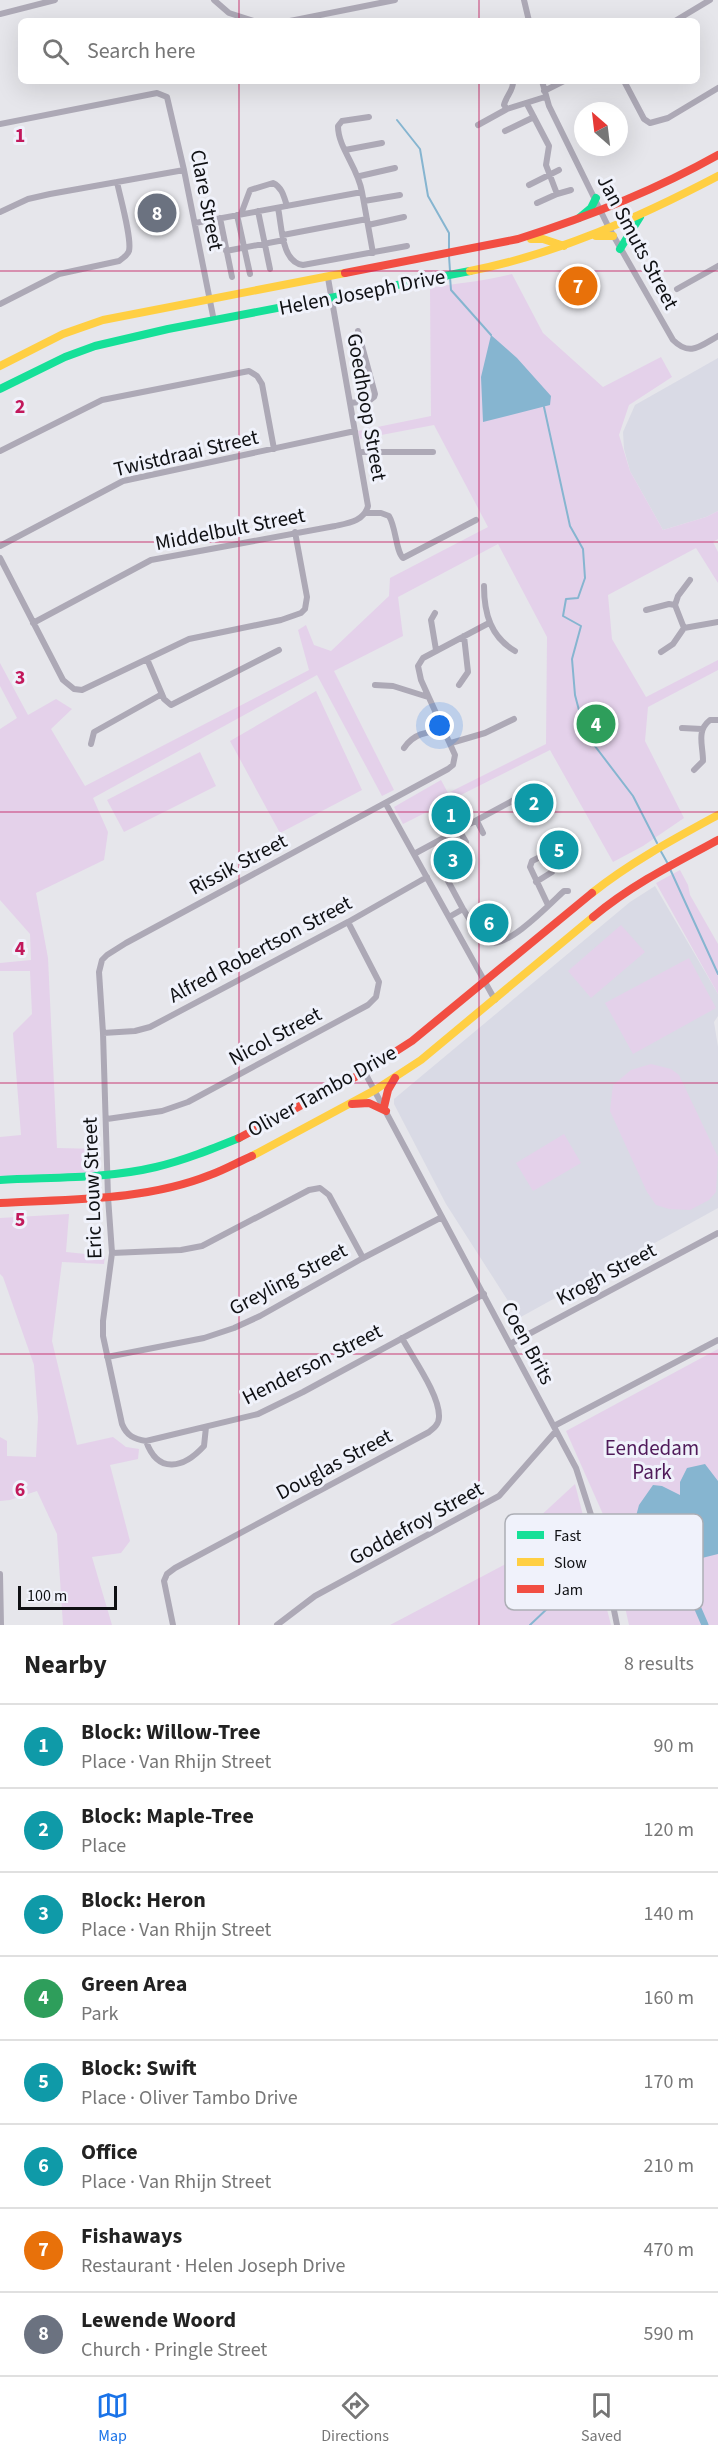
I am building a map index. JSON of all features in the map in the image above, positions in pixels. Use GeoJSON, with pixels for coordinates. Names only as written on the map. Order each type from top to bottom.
{"type":"FeatureCollection","features":[{"type":"Feature","properties":{"kind":"street"},"geometry":{"type":"LineString","coordinates":[[0,14],[55,0]]}},
{"type":"Feature","properties":{"kind":"street"},"geometry":{"type":"LineString","coordinates":[[214,0],[229,13],[245,18]]}},
{"type":"Feature","properties":{"kind":"street"},"geometry":{"type":"LineString","coordinates":[[306,18],[395,0]]}},
{"type":"Feature","properties":{"kind":"street"},"geometry":{"type":"LineString","coordinates":[[524,0],[528,18]]}},
{"type":"Feature","properties":{"kind":"street"},"geometry":{"type":"LineString","coordinates":[[680,18],[710,0]]}},
{"type":"Feature","properties":{"kind":"street"},"geometry":{"type":"LineString","coordinates":[[507,109],[504,105],[513,84]]}},
{"type":"Feature","properties":{"kind":"street","name":"Jan Smuts Street"},"geometry":{"type":"LineString","coordinates":[[543,84],[545,94],[611,232],[668,333],[683,349],[697,348],[718,336]]}},
{"type":"Feature","properties":{"kind":"street"},"geometry":{"type":"LineString","coordinates":[[478,125],[507,109],[527,104],[560,84]]}},
{"type":"Feature","properties":{"kind":"street"},"geometry":{"type":"LineString","coordinates":[[626,84],[641,113],[650,123],[668,118],[718,88]]}},
{"type":"Feature","properties":{"kind":"street","name":"Clare Street"},"geometry":{"type":"LineString","coordinates":[[0,124],[156,93],[164,94],[169,100],[214,321]]}},
{"type":"Feature","properties":{"kind":"street"},"geometry":{"type":"LineString","coordinates":[[527,104],[549,147],[546,165],[557,194]]}},
{"type":"Feature","properties":{"kind":"street"},"geometry":{"type":"LineString","coordinates":[[369,117],[339,123],[338,129],[345,150],[360,176],[374,253]]}},
{"type":"Feature","properties":{"kind":"street"},"geometry":{"type":"LineString","coordinates":[[505,130],[534,117]]}},
{"type":"Feature","properties":{"kind":"street"},"geometry":{"type":"LineString","coordinates":[[345,150],[382,143]]}},
{"type":"Feature","properties":{"kind":"street","name":"Helen Joseph Drive"},"geometry":{"type":"LineString","coordinates":[[0,366],[79,327],[518,239],[602,211],[676,177],[718,154]]}},
{"type":"Feature","properties":{"kind":"street"},"geometry":{"type":"LineString","coordinates":[[360,176],[395,168]]}},
{"type":"Feature","properties":{"kind":"street"},"geometry":{"type":"LineString","coordinates":[[0,212],[28,199],[184,170]]}},
{"type":"Feature","properties":{"kind":"street"},"geometry":{"type":"LineString","coordinates":[[529,185],[559,170]]}},
{"type":"Feature","properties":{"kind":"street","name":"Helen Joseph Drive"},"geometry":{"type":"LineString","coordinates":[[0,389],[65,357],[95,346],[489,268],[564,246],[590,236],[611,232],[718,176]]}},
{"type":"Feature","properties":{"kind":"street"},"geometry":{"type":"LineString","coordinates":[[0,304],[59,274],[119,261],[128,253],[129,242],[117,182]]}},
{"type":"Feature","properties":{"kind":"street"},"geometry":{"type":"LineString","coordinates":[[250,273],[239,214],[250,190],[273,183],[282,192],[287,206]]}},
{"type":"Feature","properties":{"kind":"street"},"geometry":{"type":"LineString","coordinates":[[537,203],[571,190]]}},
{"type":"Feature","properties":{"kind":"street"},"geometry":{"type":"LineString","coordinates":[[195,223],[362,192]]}},
{"type":"Feature","properties":{"kind":"street"},"geometry":{"type":"LineString","coordinates":[[364,201],[400,195]]}},
{"type":"Feature","properties":{"kind":"street"},"geometry":{"type":"LineString","coordinates":[[574,222],[591,208],[596,198]]}},
{"type":"Feature","properties":{"kind":"street"},"geometry":{"type":"LineString","coordinates":[[278,208],[288,256],[292,263],[303,266],[407,246]]}},
{"type":"Feature","properties":{"kind":"street"},"geometry":{"type":"LineString","coordinates":[[258,212],[270,269]]}},
{"type":"Feature","properties":{"kind":"street"},"geometry":{"type":"LineString","coordinates":[[620,249],[632,228],[643,215]]}},
{"type":"Feature","properties":{"kind":"street"},"geometry":{"type":"LineString","coordinates":[[226,251],[284,238],[404,217]]}},
{"type":"Feature","properties":{"kind":"street"},"geometry":{"type":"LineString","coordinates":[[220,218],[232,277]]}},
{"type":"Feature","properties":{"kind":"street"},"geometry":{"type":"LineString","coordinates":[[518,239],[543,239],[564,246]]}},
{"type":"Feature","properties":{"kind":"street"},"geometry":{"type":"LineString","coordinates":[[677,289],[718,266]]}},
{"type":"Feature","properties":{"kind":"street","name":"Goedhoop Street"},"geometry":{"type":"LineString","coordinates":[[328,278],[368,506],[366,513]]}},
{"type":"Feature","properties":{"kind":"street"},"geometry":{"type":"LineString","coordinates":[[350,403],[369,401],[375,394],[358,331]]}},
{"type":"Feature","properties":{"kind":"street"},"geometry":{"type":"LineString","coordinates":[[0,450],[102,400],[249,371],[257,376],[261,384],[274,449]]}},
{"type":"Feature","properties":{"kind":"street","name":"Twistdraai Street"},"geometry":{"type":"LineString","coordinates":[[0,546],[123,481],[355,431]]}},
{"type":"Feature","properties":{"kind":"street"},"geometry":{"type":"LineString","coordinates":[[359,452],[433,452]]}},
{"type":"Feature","properties":{"kind":"street"},"geometry":{"type":"LineString","coordinates":[[366,513],[381,513],[389,516],[395,529],[401,558],[476,520]]}},
{"type":"Feature","properties":{"kind":"street","name":"Middelbult Street"},"geometry":{"type":"LineString","coordinates":[[33,623],[151,560],[349,523],[366,513]]}},
{"type":"Feature","properties":{"kind":"street"},"geometry":{"type":"LineString","coordinates":[[0,558],[63,680],[74,689],[81,690],[189,639],[281,620],[301,613],[305,609],[307,597],[295,532]]}},
{"type":"Feature","properties":{"kind":"street"},"geometry":{"type":"LineString","coordinates":[[684,628],[675,605],[678,596],[690,580]]}},
{"type":"Feature","properties":{"kind":"street"},"geometry":{"type":"LineString","coordinates":[[484,586],[485,610],[489,623],[501,640],[516,651]]}},
{"type":"Feature","properties":{"kind":"street"},"geometry":{"type":"LineString","coordinates":[[646,610],[669,604],[675,605]]}},
{"type":"Feature","properties":{"kind":"street"},"geometry":{"type":"LineString","coordinates":[[435,613],[431,620],[436,650]]}},
{"type":"Feature","properties":{"kind":"street"},"geometry":{"type":"LineString","coordinates":[[661,652],[673,645],[684,628],[718,622]]}},
{"type":"Feature","properties":{"kind":"street"},"geometry":{"type":"LineString","coordinates":[[489,623],[423,658],[418,666],[418,673],[451,743],[485,734],[514,719]]}},
{"type":"Feature","properties":{"kind":"street"},"geometry":{"type":"LineString","coordinates":[[459,685],[468,672],[464,636]]}},
{"type":"Feature","properties":{"kind":"street"},"geometry":{"type":"LineString","coordinates":[[147,658],[162,694],[168,703],[176,704],[279,650]]}},
{"type":"Feature","properties":{"kind":"street"},"geometry":{"type":"LineString","coordinates":[[375,685],[393,686],[428,697]]}},
{"type":"Feature","properties":{"kind":"street"},"geometry":{"type":"LineString","coordinates":[[91,744],[94,732],[162,694]]}},
{"type":"Feature","properties":{"kind":"street"},"geometry":{"type":"LineString","coordinates":[[694,770],[703,760],[702,729],[710,720],[718,720]]}},
{"type":"Feature","properties":{"kind":"street"},"geometry":{"type":"LineString","coordinates":[[681,728],[702,729]]}},
{"type":"Feature","properties":{"kind":"street"},"geometry":{"type":"LineString","coordinates":[[404,748],[416,735],[444,730]]}},
{"type":"Feature","properties":{"kind":"street","name":"Rissik Street"},"geometry":{"type":"LineString","coordinates":[[107,955],[448,770],[455,760],[451,743]]}},
{"type":"Feature","properties":{"kind":"street"},"geometry":{"type":"LineString","coordinates":[[414,854],[514,800]]}},
{"type":"Feature","properties":{"kind":"street"},"geometry":{"type":"LineString","coordinates":[[386,804],[495,1000]]}},
{"type":"Feature","properties":{"kind":"street","name":"Oliver Tambo Drive"},"geometry":{"type":"LineString","coordinates":[[0,1180],[108,1174],[154,1168],[202,1154],[243,1136],[364,1071],[412,1041],[622,869],[664,843],[718,815]]}},
{"type":"Feature","properties":{"kind":"street"},"geometry":{"type":"LineString","coordinates":[[477,821],[483,833]]}},
{"type":"Feature","properties":{"kind":"street"},"geometry":{"type":"LineString","coordinates":[[459,830],[466,842]]}},
{"type":"Feature","properties":{"kind":"street","name":"Oliver Tambo Drive"},"geometry":{"type":"LineString","coordinates":[[0,1203],[108,1197],[159,1190],[209,1176],[254,1155],[375,1090],[421,1060],[600,910],[662,870],[718,840]]}},
{"type":"Feature","properties":{"kind":"street"},"geometry":{"type":"LineString","coordinates":[[544,855],[530,864],[548,905]]}},
{"type":"Feature","properties":{"kind":"street"},"geometry":{"type":"LineString","coordinates":[[536,882],[552,872]]}},
{"type":"Feature","properties":{"kind":"street","name":"Alfred Robertson Street"},"geometry":{"type":"LineString","coordinates":[[103,1033],[135,1031],[150,1027],[348,922],[427,877]]}},
{"type":"Feature","properties":{"kind":"street"},"geometry":{"type":"LineString","coordinates":[[448,881],[482,937],[491,943],[498,943],[523,928],[564,891],[568,891]]}},
{"type":"Feature","properties":{"kind":"street"},"geometry":{"type":"LineString","coordinates":[[448,917],[463,909]]}},
{"type":"Feature","properties":{"kind":"street","name":"Nicol Street"},"geometry":{"type":"LineString","coordinates":[[107,1119],[162,1111],[188,1102],[368,1005],[376,997],[379,982],[348,922]]}},
{"type":"Feature","properties":{"kind":"street","name":"Eric Louw Street"},"geometry":{"type":"LineString","coordinates":[[107,955],[102,960],[99,972],[112,1253],[103,1321],[107,1357],[125,1431],[131,1438],[146,1442],[159,1461],[169,1465],[189,1459],[204,1446],[206,1427]]}},
{"type":"Feature","properties":{"kind":"street","name":"Coen Brits"},"geometry":{"type":"LineString","coordinates":[[364,1071],[576,1468],[592,1514]]}},
{"type":"Feature","properties":{"kind":"street"},"geometry":{"type":"LineString","coordinates":[[348,1105],[369,1103],[385,1109],[392,1081],[400,1074]]}},
{"type":"Feature","properties":{"kind":"street"},"geometry":{"type":"LineString","coordinates":[[112,1253],[181,1250],[202,1246],[309,1190],[320,1188],[329,1195],[363,1258]]}},
{"type":"Feature","properties":{"kind":"street","name":"Greyling Street"},"geometry":{"type":"LineString","coordinates":[[107,1357],[204,1338],[234,1328],[442,1217]]}},
{"type":"Feature","properties":{"kind":"street","name":"Krogh Street"},"geometry":{"type":"LineString","coordinates":[[510,1344],[718,1233]]}},
{"type":"Feature","properties":{"kind":"street","name":"Henderson Street"},"geometry":{"type":"LineString","coordinates":[[146,1442],[258,1414],[484,1294]]}},
{"type":"Feature","properties":{"kind":"street","name":"Douglas Street"},"geometry":{"type":"LineString","coordinates":[[173,1625],[164,1581],[167,1574],[429,1432],[436,1426],[439,1419],[436,1401],[402,1338]]}},
{"type":"Feature","properties":{"kind":"street","name":"Goddefroy Street"},"geometry":{"type":"LineString","coordinates":[[277,1625],[315,1596],[489,1503],[498,1496],[555,1428],[718,1340]]}},
{"type":"Feature","properties":{"kind":"street"},"geometry":{"type":"LineString","coordinates":[[0,1574],[1,1625]]}},
{"type":"Feature","properties":{"kind":"street","name":"Coen Brits"},"geometry":{"type":"LineString","coordinates":[[614,1610],[617,1625]]}},
{"type":"Feature","properties":{"kind":"shaded area"},"geometry":{"type":"Polygon","coordinates":[[[718,358],[718,511],[663,530],[630,471],[624,449],[623,432],[635,405],[718,358]]]}},
{"type":"Feature","properties":{"kind":"shaded area"},"geometry":{"type":"Polygon","coordinates":[[[655,886],[718,994],[718,1016],[714,1022],[718,1047],[718,1208],[519,1318],[446,1204],[394,1104],[394,1099],[630,902],[655,886]]]}},
{"type":"Feature","properties":{"kind":"green space"},"geometry":{"type":"Polygon","coordinates":[[[512,274],[543,333],[603,387],[661,357],[672,377],[629,405],[619,435],[630,471],[663,530],[718,511],[718,539],[713,542],[718,552],[718,583],[696,548],[608,595],[612,639],[646,697],[718,660],[718,670],[648,707],[645,741],[684,818],[643,846],[613,862],[550,750],[403,824],[394,807],[441,780],[448,793],[546,744],[547,637],[498,544],[398,597],[403,636],[334,671],[394,790],[382,796],[317,675],[93,798],[108,832],[104,860],[36,893],[48,958],[57,1148],[100,1149],[100,1172],[0,1177],[0,1137],[21,1135],[13,1033],[32,1014],[30,971],[0,971],[0,963],[31,960],[30,934],[0,900],[0,729],[17,718],[0,686],[0,663],[28,715],[56,699],[72,709],[51,729],[85,786],[309,670],[298,630],[306,625],[314,645],[331,651],[389,596],[390,578],[488,527],[434,425],[360,439],[358,431],[431,416],[430,288],[512,274]]]}},
{"type":"Feature","properties":{"kind":"green space"},"geometry":{"type":"Polygon","coordinates":[[[316,691],[362,790],[280,833],[230,741],[316,691]]]}},
{"type":"Feature","properties":{"kind":"green space"},"geometry":{"type":"Polygon","coordinates":[[[200,752],[216,786],[124,832],[107,800],[200,752]]]}},
{"type":"Feature","properties":{"kind":"green space"},"geometry":{"type":"Polygon","coordinates":[[[680,870],[688,885],[690,895],[718,944],[718,994],[656,883],[680,870]]]}},
{"type":"Feature","properties":{"kind":"green space"},"geometry":{"type":"Polygon","coordinates":[[[621,925],[645,952],[591,998],[568,971],[621,925]]]}},
{"type":"Feature","properties":{"kind":"green space"},"geometry":{"type":"Polygon","coordinates":[[[689,958],[716,1008],[633,1054],[605,1003],[689,958]]]}},
{"type":"Feature","properties":{"kind":"green space"},"geometry":{"type":"Polygon","coordinates":[[[651,1064],[671,1069],[679,1075],[718,1157],[716,1192],[709,1200],[690,1210],[669,1209],[656,1205],[647,1192],[610,1111],[613,1085],[631,1070],[651,1064]]]}},
{"type":"Feature","properties":{"kind":"green space"},"geometry":{"type":"Polygon","coordinates":[[[564,1134],[581,1163],[533,1191],[516,1163],[564,1134]]]}},
{"type":"Feature","properties":{"kind":"green space"},"geometry":{"type":"Polygon","coordinates":[[[69,1214],[66,1252],[105,1256],[104,1264],[62,1262],[52,1341],[77,1445],[113,1437],[126,1447],[139,1449],[138,1459],[110,1465],[130,1541],[121,1553],[92,1557],[112,1625],[63,1625],[57,1534],[37,1491],[0,1501],[0,1437],[7,1441],[7,1456],[36,1457],[38,1417],[34,1365],[0,1274],[0,1218],[69,1214]]]}},
{"type":"Feature","properties":{"kind":"green space","name":"Eendedam Park"},"geometry":{"type":"Polygon","coordinates":[[[718,1349],[718,1625],[629,1625],[626,1610],[703,1610],[703,1514],[603,1514],[566,1431],[718,1349]]]}},
{"type":"Feature","properties":{"kind":"green space"},"geometry":{"type":"Polygon","coordinates":[[[575,1484],[583,1514],[542,1514],[575,1484]]]}},
{"type":"Feature","properties":{"kind":"green space"},"geometry":{"type":"Polygon","coordinates":[[[505,1564],[505,1610],[607,1610],[611,1625],[390,1625],[505,1564]]]}},
{"type":"Feature","properties":{"kind":"water"},"geometry":{"type":"Polygon","coordinates":[[[491,335],[517,358],[551,396],[550,405],[483,422],[481,377],[491,335]]]}},
{"type":"Feature","properties":{"kind":"water"},"geometry":{"type":"Polygon","coordinates":[[[705,1464],[718,1481],[718,1554],[703,1558],[703,1514],[637,1514],[639,1505],[653,1485],[662,1486],[680,1495],[680,1482],[687,1468],[705,1464]]]}},
{"type":"Feature","properties":{"kind":"waterway"},"geometry":{"type":"LineString","coordinates":[[397,120],[420,149],[428,196],[449,233],[449,250]]}},
{"type":"Feature","properties":{"kind":"waterway"},"geometry":{"type":"LineString","coordinates":[[449,256],[450,271]]}},
{"type":"Feature","properties":{"kind":"waterway"},"geometry":{"type":"LineString","coordinates":[[450,277],[451,290],[491,335]]}},
{"type":"Feature","properties":{"kind":"waterway"},"geometry":{"type":"LineString","coordinates":[[544,407],[570,526],[583,549],[585,578],[578,598],[566,599],[563,616],[581,626],[572,659],[575,695],[585,733],[633,796],[657,843]]}},
{"type":"Feature","properties":{"kind":"waterway"},"geometry":{"type":"LineString","coordinates":[[659,848],[668,864]]}},
{"type":"Feature","properties":{"kind":"waterway"},"geometry":{"type":"LineString","coordinates":[[670,869],[718,974]]}},
{"type":"Feature","properties":{"kind":"waterway"},"geometry":{"type":"LineString","coordinates":[[530,1625],[546,1610]]}},
{"type":"Feature","properties":{"kind":"waterway"},"geometry":{"type":"LineString","coordinates":[[698,1610],[705,1625]]}},
{"type":"Feature","properties":{"kind":"traffic: fast"},"geometry":{"type":"LineString","coordinates":[[579,218],[591,208],[596,198]]}},
{"type":"Feature","properties":{"kind":"traffic: fast"},"geometry":{"type":"LineString","coordinates":[[620,249],[640,217]]}},
{"type":"Feature","properties":{"kind":"traffic: fast"},"geometry":{"type":"LineString","coordinates":[[0,389],[65,357],[95,346],[168,329],[470,271]]}},
{"type":"Feature","properties":{"kind":"traffic: fast"},"geometry":{"type":"LineString","coordinates":[[0,1180],[98,1176],[137,1171],[177,1161],[239,1138]]}},
{"type":"Feature","properties":{"kind":"traffic: slow"},"geometry":{"type":"LineString","coordinates":[[470,271],[502,264],[566,244],[628,220],[718,176]]}},
{"type":"Feature","properties":{"kind":"traffic: slow"},"geometry":{"type":"LineString","coordinates":[[596,236],[613,236]]}},
{"type":"Feature","properties":{"kind":"traffic: slow"},"geometry":{"type":"LineString","coordinates":[[531,239],[543,239],[564,246]]}},
{"type":"Feature","properties":{"kind":"traffic: slow"},"geometry":{"type":"LineString","coordinates":[[0,366],[63,334],[103,320],[345,273]]}},
{"type":"Feature","properties":{"kind":"traffic: slow"},"geometry":{"type":"LineString","coordinates":[[592,893],[637,861],[718,815]]}},
{"type":"Feature","properties":{"kind":"traffic: slow"},"geometry":{"type":"LineString","coordinates":[[252,1156],[375,1090],[421,1060],[593,917]]}},
{"type":"Feature","properties":{"kind":"traffic: jam"},"geometry":{"type":"LineString","coordinates":[[345,273],[518,239],[620,202],[718,155]]}},
{"type":"Feature","properties":{"kind":"traffic: jam"},"geometry":{"type":"LineString","coordinates":[[593,917],[638,885],[718,840]]}},
{"type":"Feature","properties":{"kind":"traffic: jam"},"geometry":{"type":"LineString","coordinates":[[239,1138],[359,1075],[412,1041],[592,893]]}},
{"type":"Feature","properties":{"kind":"traffic: jam"},"geometry":{"type":"LineString","coordinates":[[384,1107],[388,1090],[395,1078]]}},
{"type":"Feature","properties":{"kind":"traffic: jam"},"geometry":{"type":"LineString","coordinates":[[352,1104],[369,1103],[386,1111]]}},
{"type":"Feature","properties":{"kind":"traffic: jam"},"geometry":{"type":"LineString","coordinates":[[0,1203],[106,1197],[159,1190],[210,1175],[252,1156]]}},
{"type":"Feature","properties":{"kind":"place","name":"Lewende Woord"},"geometry":{"type":"Point","coordinates":[157,213]}},
{"type":"Feature","properties":{"kind":"place","name":"Fishaways"},"geometry":{"type":"Point","coordinates":[578,286]}},
{"type":"Feature","properties":{"kind":"place","name":"Green Area"},"geometry":{"type":"Point","coordinates":[596,724]}},
{"type":"Feature","properties":{"kind":"place","name":"Block: Maple-Tree"},"geometry":{"type":"Point","coordinates":[534,803]}},
{"type":"Feature","properties":{"kind":"place","name":"Block: Willow-Tree"},"geometry":{"type":"Point","coordinates":[451,815]}},
{"type":"Feature","properties":{"kind":"place","name":"Block: Swift"},"geometry":{"type":"Point","coordinates":[559,850]}},
{"type":"Feature","properties":{"kind":"place","name":"Block: Heron"},"geometry":{"type":"Point","coordinates":[453,860]}},
{"type":"Feature","properties":{"kind":"place","name":"Office"},"geometry":{"type":"Point","coordinates":[489,923]}}]}
